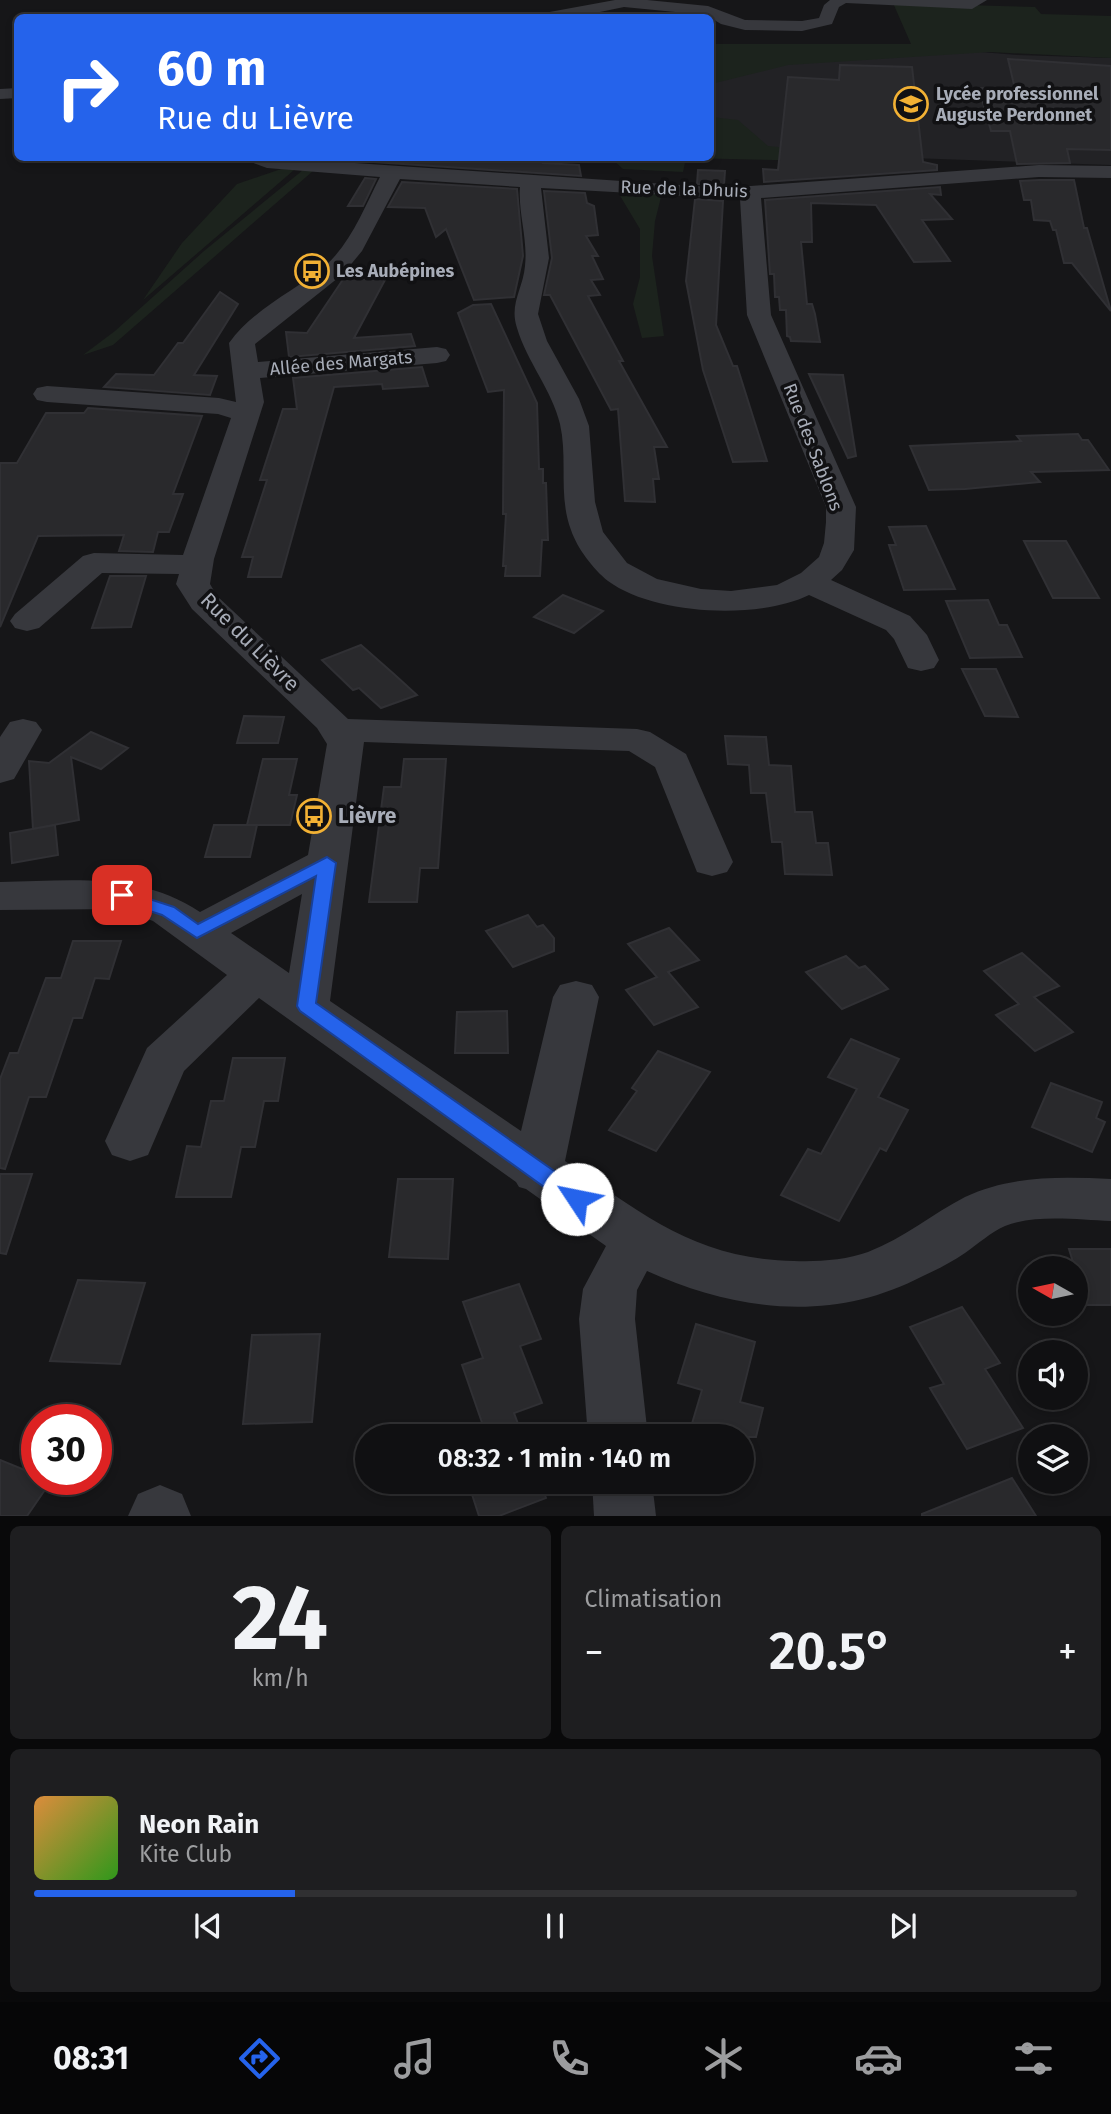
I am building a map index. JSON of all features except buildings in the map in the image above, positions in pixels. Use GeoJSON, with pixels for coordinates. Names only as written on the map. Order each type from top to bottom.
{"type":"FeatureCollection","features":[{"type":"Feature","properties":{"kind":"street"},"geometry":{"type":"LineString","coordinates":[[566,14],[631,2],[708,10],[736,24],[802,26],[822,23],[832,5],[841,0]]}},
{"type":"Feature","properties":{"kind":"street"},"geometry":{"type":"LineString","coordinates":[[850,0],[972,4],[979,0]]}},
{"type":"Feature","properties":{"kind":"street","name":"Rue de la Dhuis"},"geometry":{"type":"LineString","coordinates":[[270,161],[393,173],[701,193],[750,193],[1028,171],[1111,172]]}},
{"type":"Feature","properties":{"kind":"street","name":"Rue du Lièvre"},"geometry":{"type":"LineString","coordinates":[[339,730],[204,602],[193,584],[250,402],[242,343],[251,332],[335,270],[351,251],[393,173]]}},
{"type":"Feature","properties":{"kind":"street","name":"Rue des Sablons"},"geometry":{"type":"LineString","coordinates":[[532,180],[537,271],[528,294],[526,314],[575,424],[582,519],[593,543],[622,576],[663,593],[704,600],[752,599],[794,591],[810,583],[832,561],[842,535],[841,507],[759,315],[755,298],[750,193]]}},
{"type":"Feature","properties":{"kind":"street","name":"Allée des Margats"},"geometry":{"type":"LineString","coordinates":[[246,371],[437,355]]}},
{"type":"Feature","properties":{"kind":"street"},"geometry":{"type":"LineString","coordinates":[[47,394],[219,406],[246,413]]}},
{"type":"Feature","properties":{"kind":"street"},"geometry":{"type":"LineString","coordinates":[[27,621],[94,563],[197,565]]}},
{"type":"Feature","properties":{"kind":"street"},"geometry":{"type":"LineString","coordinates":[[810,583],[898,622],[910,635],[921,660]]}},
{"type":"Feature","properties":{"kind":"street"},"geometry":{"type":"LineString","coordinates":[[0,771],[23,730]]}},
{"type":"Feature","properties":{"kind":"street"},"geometry":{"type":"LineString","coordinates":[[306,1006],[345,756],[345,744],[339,730],[638,740],[672,762],[712,862]]}},
{"type":"Feature","properties":{"kind":"street"},"geometry":{"type":"LineString","coordinates":[[197,932],[327,863]]}},
{"type":"Feature","properties":{"kind":"street"},"geometry":{"type":"LineString","coordinates":[[0,896],[122,895],[168,911],[636,1239],[670,1260],[738,1281],[801,1286],[863,1276],[937,1243],[993,1208],[1039,1199],[1111,1200]]}},
{"type":"Feature","properties":{"kind":"street"},"geometry":{"type":"LineString","coordinates":[[130,1141],[164,1061],[257,973]]}},
{"type":"Feature","properties":{"kind":"street"},"geometry":{"type":"LineString","coordinates":[[537,1172],[576,997]]}},
{"type":"Feature","properties":{"kind":"street"},"geometry":{"type":"LineString","coordinates":[[617,1424],[608,1309],[610,1289],[636,1239]]}},
{"type":"Feature","properties":{"kind":"street"},"geometry":{"type":"LineString","coordinates":[[623,1494],[625,1516]]}},
{"type":"Feature","properties":{"kind":"shaded area"},"geometry":{"type":"Polygon","coordinates":[[[893,3],[1035,7],[1041,14],[1111,16],[1111,58],[990,52],[788,65],[714,83],[714,44],[911,44],[893,3]]]}},
{"type":"Feature","properties":{"kind":"shaded area","name":"Lycée professionnel Auguste Perdonnet"},"geometry":{"type":"Polygon","coordinates":[[[714,45],[933,48],[1017,55],[1111,58],[1111,165],[714,151],[714,45]]]}},
{"type":"Feature","properties":{"kind":"shaded area"},"geometry":{"type":"Polygon","coordinates":[[[714,117],[738,120],[768,146],[819,151],[820,161],[714,159],[714,117]]]}},
{"type":"Feature","properties":{"kind":"shaded area"},"geometry":{"type":"Polygon","coordinates":[[[614,161],[685,161],[683,172],[623,169],[614,161]]]}},
{"type":"Feature","properties":{"kind":"shaded area"},"geometry":{"type":"Polygon","coordinates":[[[284,168],[294,170],[143,300],[182,243],[237,184],[284,168]]]}},
{"type":"Feature","properties":{"kind":"shaded area"},"geometry":{"type":"Polygon","coordinates":[[[303,170],[313,171],[113,345],[83,355],[115,331],[204,251],[303,170]]]}},
{"type":"Feature","properties":{"kind":"shaded area"},"geometry":{"type":"Polygon","coordinates":[[[616,189],[662,193],[655,221],[652,256],[664,336],[642,338],[633,304],[640,277],[640,229],[616,189]]]}},
{"type":"Feature","properties":{"kind":"place","name":"Lycée professionnel Auguste Perdonnet"},"geometry":{"type":"Point","coordinates":[911,104]}},
{"type":"Feature","properties":{"kind":"place","name":"Les Aubépines"},"geometry":{"type":"Point","coordinates":[312,271]}},
{"type":"Feature","properties":{"kind":"place","name":"Lièvre"},"geometry":{"type":"Point","coordinates":[314,816]}},
{"type":"Feature","properties":{"kind":"route"},"geometry":{"type":"LineString","coordinates":[[122,895],[168,911],[197,932],[327,863],[306,1006],[577,1199]]}}]}
